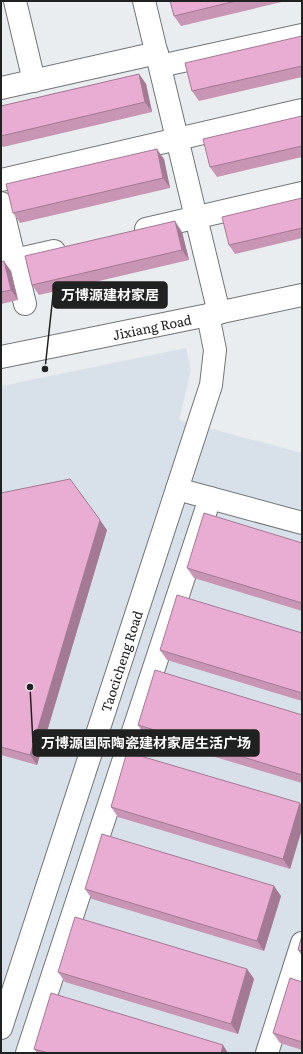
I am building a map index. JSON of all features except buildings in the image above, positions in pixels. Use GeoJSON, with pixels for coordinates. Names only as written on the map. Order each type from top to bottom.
{"type":"FeatureCollection","features":[{"type":"Feature","properties":{"kind":"street"},"geometry":{"type":"LineString","coordinates":[[15,1],[34,81]]}},
{"type":"Feature","properties":{"kind":"street","name":"Taocicheng Road"},"geometry":{"type":"LineString","coordinates":[[1,1028],[211,385],[215,350],[214,314],[196,218],[144,1]]}},
{"type":"Feature","properties":{"kind":"street"},"geometry":{"type":"LineString","coordinates":[[1,88],[302,35]]}},
{"type":"Feature","properties":{"kind":"street"},"geometry":{"type":"LineString","coordinates":[[1,180],[302,110]]}},
{"type":"Feature","properties":{"kind":"street"},"geometry":{"type":"LineString","coordinates":[[128,234],[302,193]]}},
{"type":"Feature","properties":{"kind":"street"},"geometry":{"type":"LineString","coordinates":[[1,203],[8,262],[25,304]]}},
{"type":"Feature","properties":{"kind":"street"},"geometry":{"type":"LineString","coordinates":[[8,262],[75,246]]}},
{"type":"Feature","properties":{"kind":"street","name":"Jixiang Road"},"geometry":{"type":"LineString","coordinates":[[1,357],[302,295]]}},
{"type":"Feature","properties":{"kind":"street"},"geometry":{"type":"LineString","coordinates":[[177,489],[302,523]]}},
{"type":"Feature","properties":{"kind":"street"},"geometry":{"type":"LineString","coordinates":[[27,1053],[210,498]]}},
{"type":"Feature","properties":{"kind":"street"},"geometry":{"type":"LineString","coordinates":[[267,1053],[302,943]]}},
{"type":"Feature","properties":{"kind":"shaded area"},"geometry":{"type":"Polygon","coordinates":[[[186,348],[191,370],[179,420],[302,453],[302,1053],[1,1053],[1,386],[186,348]]]}},
{"type":"Feature","properties":{"kind":"place","name":"万博源建材家居"},"geometry":{"type":"Point","coordinates":[45,369]}},
{"type":"Feature","properties":{"kind":"place","name":"万博源国际陶瓷建材家居生活广场"},"geometry":{"type":"Point","coordinates":[30,687]}}]}
